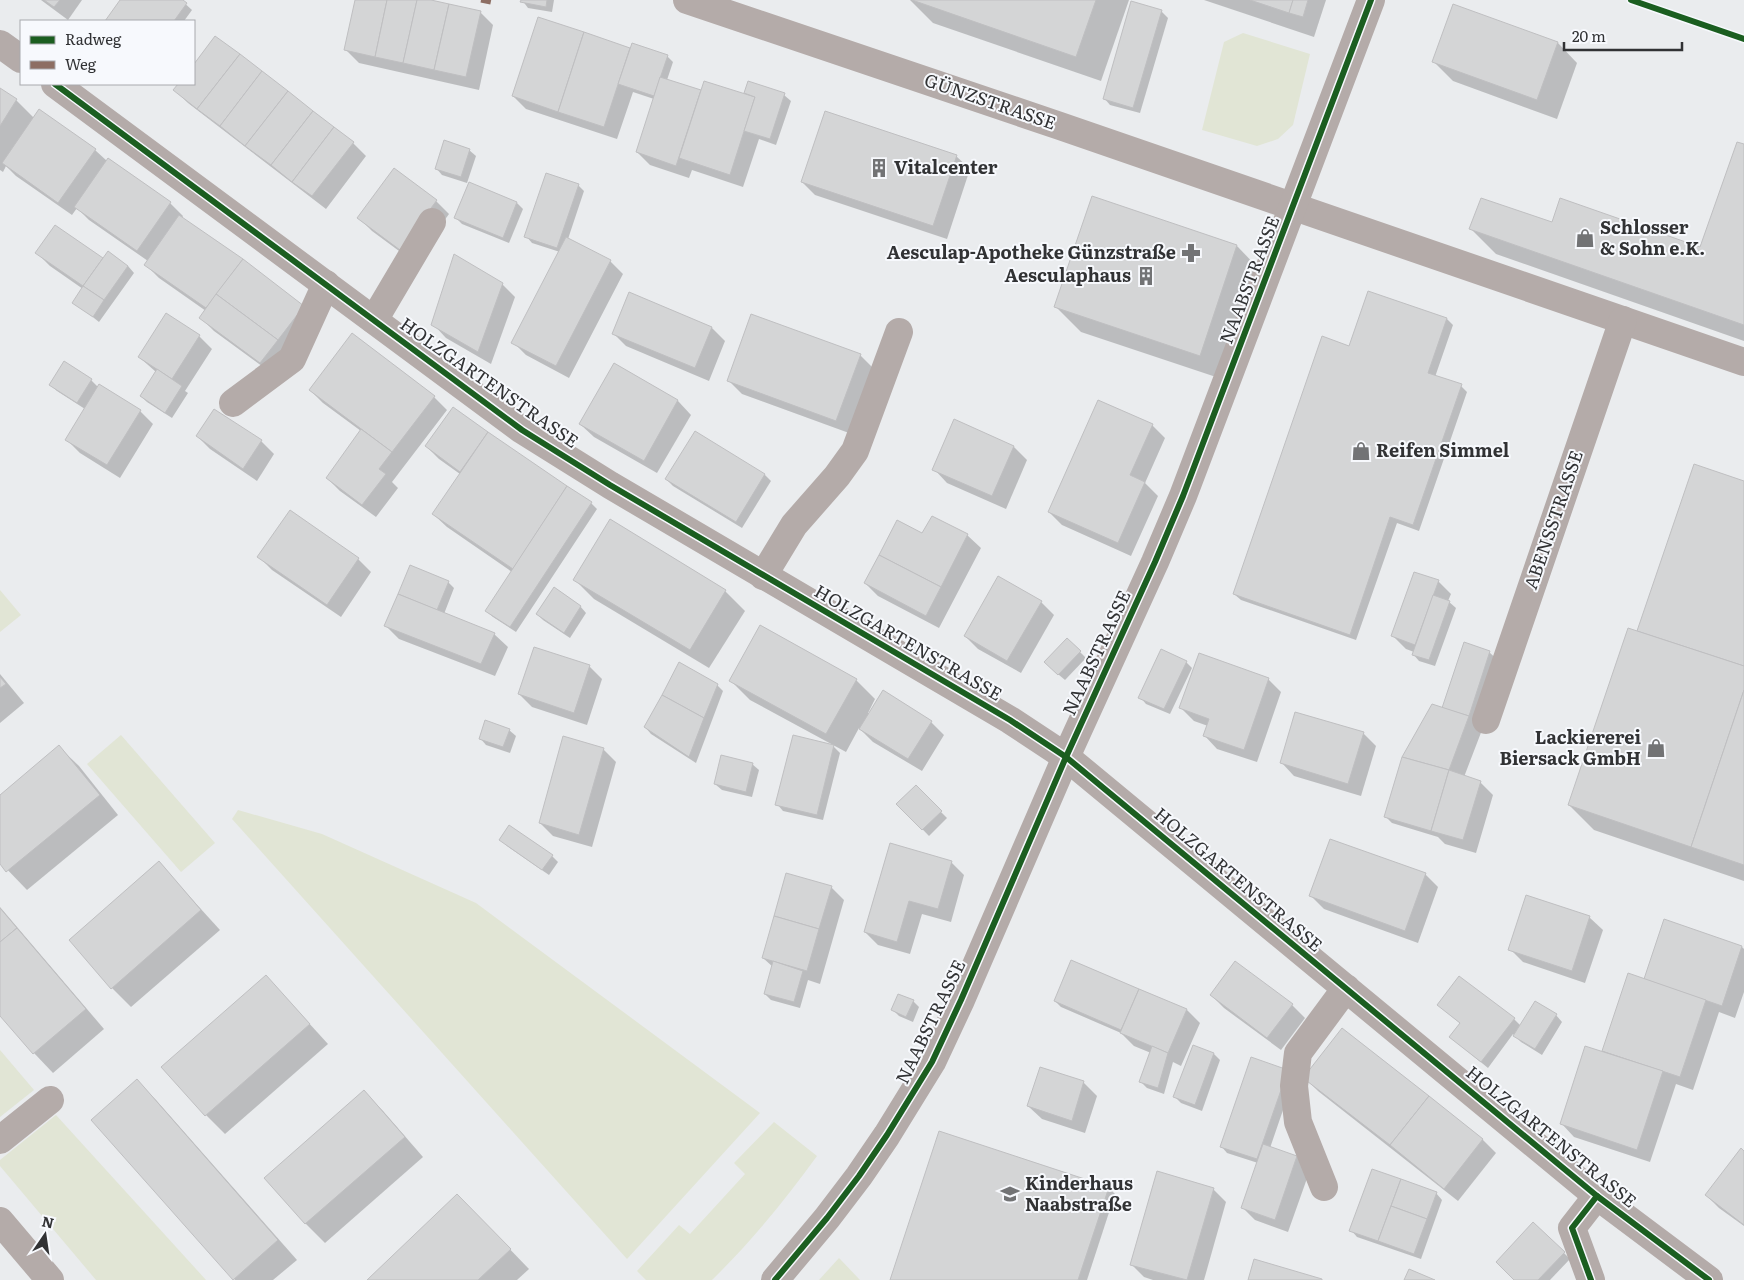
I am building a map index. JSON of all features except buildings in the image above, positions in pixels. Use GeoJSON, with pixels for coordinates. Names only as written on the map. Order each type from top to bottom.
{"type":"FeatureCollection","features":[{"type":"Feature","properties":{"kind":"street","name":"GÜNZSTRASSE"},"geometry":{"type":"LineString","coordinates":[[687,0],[1294,206]]}},
{"type":"Feature","properties":{"kind":"street","name":"NAABSTRASSE"},"geometry":{"type":"LineString","coordinates":[[775,1280],[859,1176],[888,1135],[932,1062],[1183,496],[1371,0]]}},
{"type":"Feature","properties":{"kind":"street"},"geometry":{"type":"LineString","coordinates":[[0,44],[20,58]]}},
{"type":"Feature","properties":{"kind":"street","name":"HOLZGARTENSTRASSE"},"geometry":{"type":"LineString","coordinates":[[56,85],[522,430],[763,576],[1010,720],[1066,757],[1597,1196],[1709,1280]]}},
{"type":"Feature","properties":{"kind":"street"},"geometry":{"type":"LineString","coordinates":[[1294,206],[1744,362]]}},
{"type":"Feature","properties":{"kind":"street"},"geometry":{"type":"LineString","coordinates":[[374,320],[432,222]]}},
{"type":"Feature","properties":{"kind":"street"},"geometry":{"type":"LineString","coordinates":[[233,403],[292,359],[326,284]]}},
{"type":"Feature","properties":{"kind":"street","name":"ABENSSTRASSE"},"geometry":{"type":"LineString","coordinates":[[1486,720],[1623,320]]}},
{"type":"Feature","properties":{"kind":"street"},"geometry":{"type":"LineString","coordinates":[[763,576],[794,525],[837,476],[855,451],[899,332]]}},
{"type":"Feature","properties":{"kind":"street"},"geometry":{"type":"LineString","coordinates":[[1324,1187],[1298,1122],[1294,1086],[1298,1053],[1346,988]]}},
{"type":"Feature","properties":{"kind":"street"},"geometry":{"type":"LineString","coordinates":[[0,1140],[50,1100]]}},
{"type":"Feature","properties":{"kind":"street"},"geometry":{"type":"LineString","coordinates":[[1591,1280],[1572,1228],[1597,1196]]}},
{"type":"Feature","properties":{"kind":"street"},"geometry":{"type":"LineString","coordinates":[[0,1221],[50,1280]]}},
{"type":"Feature","properties":{"kind":"green space"},"geometry":{"type":"Polygon","coordinates":[[[1243,33],[1310,54],[1293,125],[1278,139],[1257,146],[1202,130],[1224,42],[1243,33]]]}},
{"type":"Feature","properties":{"kind":"green space"},"geometry":{"type":"Polygon","coordinates":[[[0,590],[21,615],[0,632],[0,590]]]}},
{"type":"Feature","properties":{"kind":"green space"},"geometry":{"type":"Polygon","coordinates":[[[121,735],[215,843],[181,872],[87,764],[121,735]]]}},
{"type":"Feature","properties":{"kind":"green space"},"geometry":{"type":"Polygon","coordinates":[[[238,810],[322,834],[476,903],[760,1113],[627,1259],[232,819],[238,810]]]}},
{"type":"Feature","properties":{"kind":"green space"},"geometry":{"type":"Polygon","coordinates":[[[0,1050],[34,1090],[0,1117],[0,1050]]]}},
{"type":"Feature","properties":{"kind":"green space"},"geometry":{"type":"Polygon","coordinates":[[[56,1115],[206,1280],[96,1280],[0,1166],[0,1160],[56,1115]]]}},
{"type":"Feature","properties":{"kind":"green space"},"geometry":{"type":"Polygon","coordinates":[[[774,1122],[817,1156],[780,1205],[754,1236],[712,1280],[646,1280],[637,1271],[679,1225],[690,1234],[745,1174],[734,1163],[774,1122]]]}},
{"type":"Feature","properties":{"kind":"green space"},"geometry":{"type":"Polygon","coordinates":[[[839,1258],[860,1280],[819,1280],[839,1258]]]}},
{"type":"Feature","properties":{"kind":"marked path"},"geometry":{"type":"LineString","coordinates":[[481,0],[491,2]]}},
{"type":"Feature","properties":{"kind":"cycle path"},"geometry":{"type":"LineString","coordinates":[[775,1280],[827,1218],[887,1135],[932,1062],[961,1000],[1066,757],[1183,496],[1371,0]]}},
{"type":"Feature","properties":{"kind":"cycle path"},"geometry":{"type":"LineString","coordinates":[[1631,0],[1744,39]]}},
{"type":"Feature","properties":{"kind":"cycle path"},"geometry":{"type":"LineString","coordinates":[[56,85],[522,430],[610,485],[1010,720],[1066,757],[1597,1196],[1709,1280]]}},
{"type":"Feature","properties":{"kind":"cycle path"},"geometry":{"type":"LineString","coordinates":[[1591,1280],[1572,1228],[1597,1196]]}},
{"type":"Feature","properties":{"kind":"place","name":"Vitalcenter"},"geometry":{"type":"Point","coordinates":[879,168]}},
{"type":"Feature","properties":{"kind":"place","name":"Schlosser & Sohn e.K."},"geometry":{"type":"Point","coordinates":[1585,238]}},
{"type":"Feature","properties":{"kind":"place","name":"Aesculap-Apotheke Günzstraße"},"geometry":{"type":"Point","coordinates":[1191,253]}},
{"type":"Feature","properties":{"kind":"place","name":"Aesculaphaus"},"geometry":{"type":"Point","coordinates":[1146,276]}},
{"type":"Feature","properties":{"kind":"place","name":"Reifen Simmel"},"geometry":{"type":"Point","coordinates":[1361,451]}},
{"type":"Feature","properties":{"kind":"place","name":"Lackiererei Biersack GmbH"},"geometry":{"type":"Point","coordinates":[1656,748]}},
{"type":"Feature","properties":{"kind":"place","name":"Kinderhaus Naabstraße"},"geometry":{"type":"Point","coordinates":[1010,1194]}}]}
